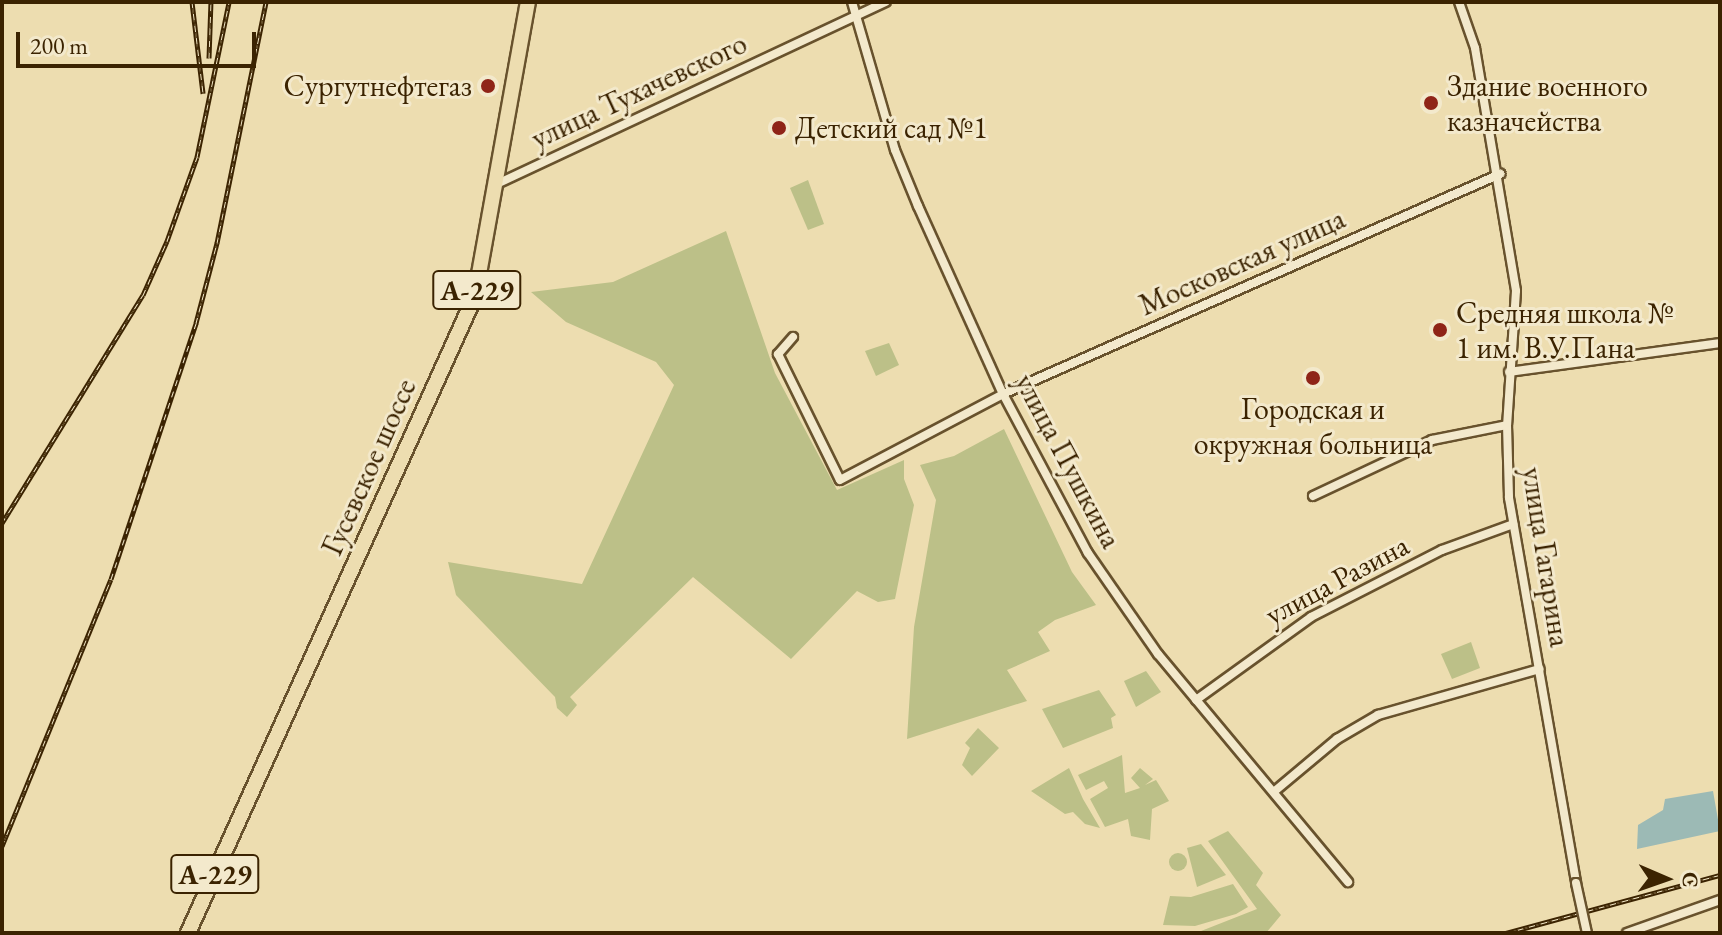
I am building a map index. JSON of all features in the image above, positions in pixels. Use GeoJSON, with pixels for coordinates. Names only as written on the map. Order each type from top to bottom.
{"type":"FeatureCollection","features":[{"type":"Feature","properties":{"kind":"highway","name":"Гусевское шоссе"},"geometry":{"type":"LineString","coordinates":[[188,933],[475,296],[499,183],[528,2]]}},
{"type":"Feature","properties":{"kind":"street","name":"улица Пушкина"},"geometry":{"type":"LineString","coordinates":[[852,2],[895,150],[1003,394],[1088,553],[1135,624],[1196,700],[1276,790],[1348,882]]}},
{"type":"Feature","properties":{"kind":"street","name":"улица Тухачевского"},"geometry":{"type":"LineString","coordinates":[[499,183],[886,2]]}},
{"type":"Feature","properties":{"kind":"street","name":"улица Гагарина"},"geometry":{"type":"LineString","coordinates":[[1459,2],[1475,48],[1500,174],[1516,291],[1507,425],[1513,524],[1587,933]]}},
{"type":"Feature","properties":{"kind":"street","name":"Московская улица"},"geometry":{"type":"LineString","coordinates":[[793,337],[778,354],[840,480],[1003,394],[1500,174]]}},
{"type":"Feature","properties":{"kind":"street"},"geometry":{"type":"LineString","coordinates":[[1509,372],[1720,343]]}},
{"type":"Feature","properties":{"kind":"street"},"geometry":{"type":"LineString","coordinates":[[1313,496],[1432,440],[1507,425]]}},
{"type":"Feature","properties":{"kind":"street","name":"улица Разина"},"geometry":{"type":"LineString","coordinates":[[1196,700],[1311,617],[1477,535],[1513,524]]}},
{"type":"Feature","properties":{"kind":"street"},"geometry":{"type":"LineString","coordinates":[[1276,790],[1337,739],[1378,715],[1540,669]]}},
{"type":"Feature","properties":{"kind":"street"},"geometry":{"type":"LineString","coordinates":[[1627,933],[1720,900]]}},
{"type":"Feature","properties":{"kind":"green space"},"geometry":{"type":"Polygon","coordinates":[[[808,180],[824,224],[808,230],[790,188],[808,180]]]}},
{"type":"Feature","properties":{"kind":"green space"},"geometry":{"type":"Polygon","coordinates":[[[726,231],[775,373],[837,490],[904,460],[904,479],[914,505],[895,599],[878,602],[857,591],[791,659],[693,577],[570,697],[577,705],[567,717],[557,708],[555,697],[456,595],[448,562],[582,584],[674,385],[656,362],[566,322],[531,292],[613,282],[726,231]]]}},
{"type":"Feature","properties":{"kind":"green space"},"geometry":{"type":"Polygon","coordinates":[[[889,343],[899,365],[876,376],[865,351],[889,343]]]}},
{"type":"Feature","properties":{"kind":"green space"},"geometry":{"type":"Polygon","coordinates":[[[1004,429],[1072,572],[1096,605],[1055,620],[1038,632],[1050,651],[1007,670],[1027,701],[907,739],[914,627],[936,500],[920,465],[954,456],[1004,429]]]}},
{"type":"Feature","properties":{"kind":"green space"},"geometry":{"type":"Polygon","coordinates":[[[1471,642],[1480,668],[1452,679],[1441,654],[1471,642]]]}},
{"type":"Feature","properties":{"kind":"green space"},"geometry":{"type":"Polygon","coordinates":[[[1146,671],[1161,692],[1136,707],[1124,681],[1146,671]]]}},
{"type":"Feature","properties":{"kind":"green space"},"geometry":{"type":"Polygon","coordinates":[[[1099,690],[1116,715],[1111,718],[1113,728],[1063,748],[1042,709],[1099,690]]]}},
{"type":"Feature","properties":{"kind":"green space"},"geometry":{"type":"Polygon","coordinates":[[[978,728],[999,748],[972,776],[962,765],[970,748],[965,743],[978,728]]]}},
{"type":"Feature","properties":{"kind":"green space"},"geometry":{"type":"Polygon","coordinates":[[[1122,755],[1125,793],[1140,788],[1131,778],[1140,768],[1153,779],[1145,785],[1156,780],[1169,801],[1152,809],[1150,840],[1131,836],[1128,819],[1105,827],[1090,799],[1108,788],[1104,781],[1086,790],[1078,775],[1122,755]]]}},
{"type":"Feature","properties":{"kind":"green space"},"geometry":{"type":"Polygon","coordinates":[[[1069,768],[1100,828],[1085,824],[1073,812],[1065,814],[1031,791],[1069,768]]]}},
{"type":"Feature","properties":{"kind":"green space"},"geometry":{"type":"Polygon","coordinates":[[[1228,831],[1263,873],[1256,885],[1281,915],[1266,933],[1196,933],[1257,909],[1208,841],[1228,831]]]}},
{"type":"Feature","properties":{"kind":"green space"},"geometry":{"type":"Polygon","coordinates":[[[1201,844],[1226,875],[1197,887],[1187,848],[1201,844]]]}},
{"type":"Feature","properties":{"kind":"green space"},"geometry":{"type":"Polygon","coordinates":[[[1174,853],[1182,853],[1187,862],[1185,869],[1174,871],[1169,866],[1169,858],[1174,853]]]}},
{"type":"Feature","properties":{"kind":"green space"},"geometry":{"type":"Polygon","coordinates":[[[1233,884],[1248,907],[1236,914],[1195,926],[1163,925],[1170,896],[1191,897],[1233,884]]]}},
{"type":"Feature","properties":{"kind":"water"},"geometry":{"type":"Polygon","coordinates":[[[1713,791],[1720,831],[1637,849],[1638,825],[1663,810],[1665,799],[1713,791]]]}},
{"type":"Feature","properties":{"kind":"railway"},"geometry":{"type":"LineString","coordinates":[[192,2],[203,93]]}},
{"type":"Feature","properties":{"kind":"railway"},"geometry":{"type":"LineString","coordinates":[[209,58],[211,2]]}},
{"type":"Feature","properties":{"kind":"railway"},"geometry":{"type":"LineString","coordinates":[[2,523],[143,295],[167,241],[197,157],[229,2]]}},
{"type":"Feature","properties":{"kind":"railway"},"geometry":{"type":"LineString","coordinates":[[2,846],[111,579],[196,323],[217,243],[266,2]]}},
{"type":"Feature","properties":{"kind":"railway"},"geometry":{"type":"LineString","coordinates":[[1506,933],[1720,875]]}},
{"type":"Feature","properties":{"kind":"place","name":"Сургутнефтегаз"},"geometry":{"type":"Point","coordinates":[488,86]}},
{"type":"Feature","properties":{"kind":"place","name":"Здание военного казначейства"},"geometry":{"type":"Point","coordinates":[1431,103]}},
{"type":"Feature","properties":{"kind":"place","name":"Детский сад №1"},"geometry":{"type":"Point","coordinates":[779,128]}},
{"type":"Feature","properties":{"kind":"place","name":"Средняя школа № 1 им. В.У.Пана"},"geometry":{"type":"Point","coordinates":[1440,330]}},
{"type":"Feature","properties":{"kind":"place","name":"Городская и окружная больница"},"geometry":{"type":"Point","coordinates":[1313,378]}}]}
